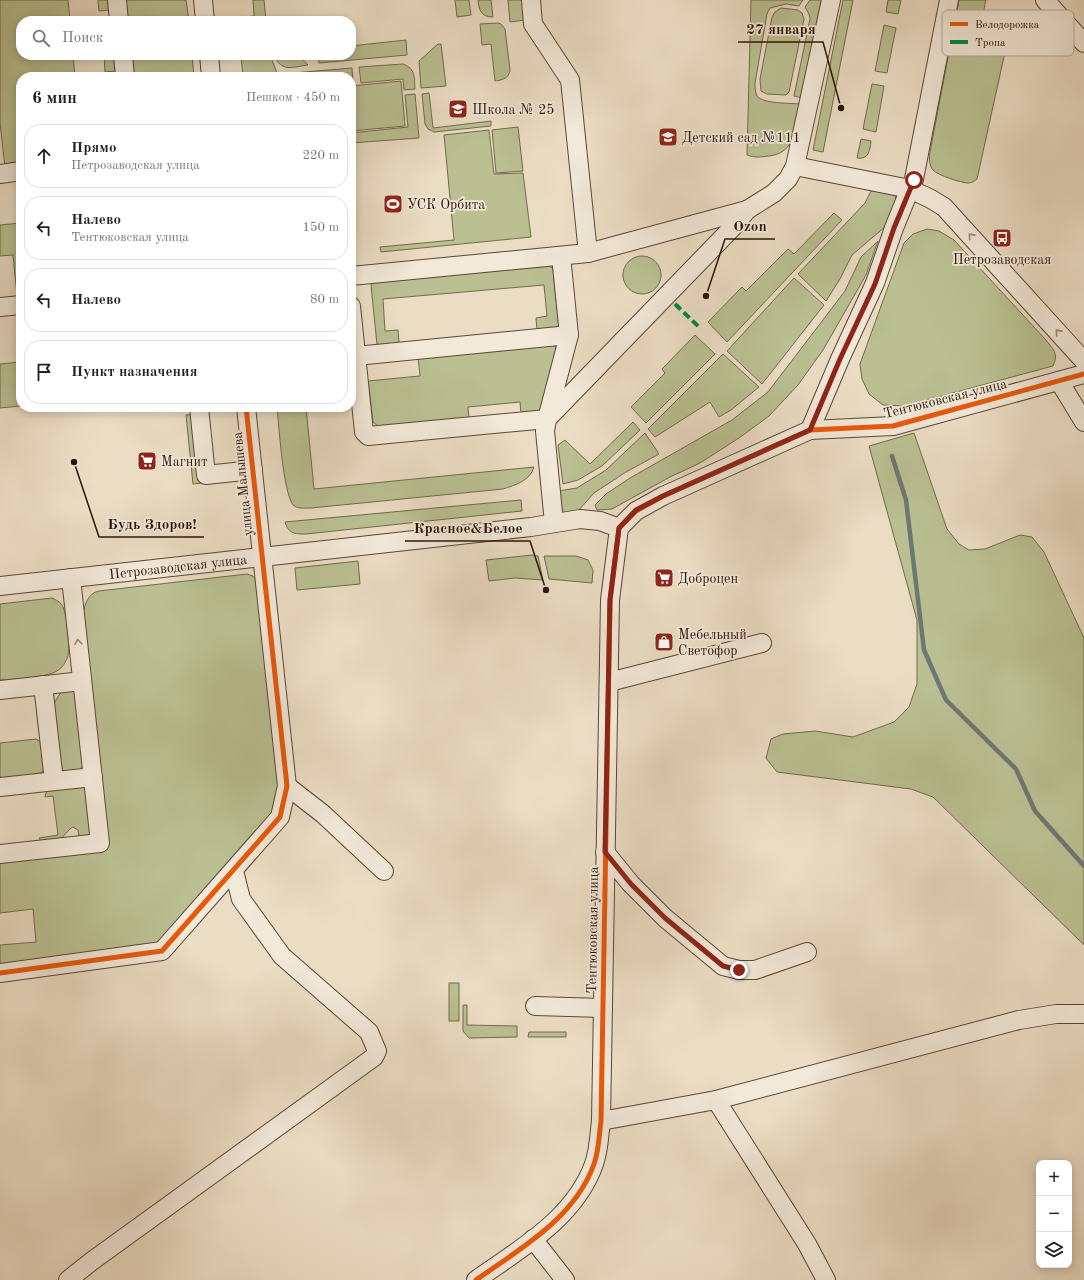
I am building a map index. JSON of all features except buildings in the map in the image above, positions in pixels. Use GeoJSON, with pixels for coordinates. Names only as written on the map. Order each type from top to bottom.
{"type":"FeatureCollection","features":[{"type":"Feature","properties":{"kind":"street"},"geometry":{"type":"LineString","coordinates":[[117,0],[119,16]]}},
{"type":"Feature","properties":{"kind":"street"},"geometry":{"type":"LineString","coordinates":[[203,0],[205,16]]}},
{"type":"Feature","properties":{"kind":"street"},"geometry":{"type":"LineString","coordinates":[[531,0],[533,24],[570,80],[588,253]]}},
{"type":"Feature","properties":{"kind":"street"},"geometry":{"type":"LineString","coordinates":[[356,276],[588,253],[747,210],[774,193],[788,179],[795,166],[830,0]]}},
{"type":"Feature","properties":{"kind":"street"},"geometry":{"type":"LineString","coordinates":[[947,10],[949,0]]}},
{"type":"Feature","properties":{"kind":"street"},"geometry":{"type":"LineString","coordinates":[[1045,0],[1054,10]]}},
{"type":"Feature","properties":{"kind":"street"},"geometry":{"type":"LineString","coordinates":[[1074,31],[1084,42]]}},
{"type":"Feature","properties":{"kind":"street"},"geometry":{"type":"LineString","coordinates":[[619,528],[636,510],[663,496],[810,430],[840,359],[875,284],[894,228],[910,189],[916,169],[942,36]]}},
{"type":"Feature","properties":{"kind":"street"},"geometry":{"type":"LineString","coordinates":[[123,60],[125,72]]}},
{"type":"Feature","properties":{"kind":"street"},"geometry":{"type":"LineString","coordinates":[[209,60],[211,72]]}},
{"type":"Feature","properties":{"kind":"street"},"geometry":{"type":"LineString","coordinates":[[795,166],[910,189],[944,207],[1084,361]]}},
{"type":"Feature","properties":{"kind":"street"},"geometry":{"type":"LineString","coordinates":[[0,174],[16,172]]}},
{"type":"Feature","properties":{"kind":"street"},"geometry":{"type":"LineString","coordinates":[[569,335],[356,356],[364,432],[368,436],[547,419],[734,226],[747,210]]}},
{"type":"Feature","properties":{"kind":"street"},"geometry":{"type":"LineString","coordinates":[[554,524],[545,431],[569,335],[561,256]]}},
{"type":"Feature","properties":{"kind":"street"},"geometry":{"type":"LineString","coordinates":[[0,307],[16,305]]}},
{"type":"Feature","properties":{"kind":"street","name":"Тентюковская улица"},"geometry":{"type":"LineString","coordinates":[[810,430],[893,426],[1084,374]]}},
{"type":"Feature","properties":{"kind":"street"},"geometry":{"type":"LineString","coordinates":[[1059,381],[1084,422]]}},
{"type":"Feature","properties":{"kind":"street"},"geometry":{"type":"LineString","coordinates":[[200,412],[206,475],[253,470]]}},
{"type":"Feature","properties":{"kind":"street","name":"улица Малышева"},"geometry":{"type":"LineString","coordinates":[[0,973],[162,951],[280,817],[287,786],[247,412]]}},
{"type":"Feature","properties":{"kind":"street","name":"Петрозаводская улица"},"geometry":{"type":"LineString","coordinates":[[0,586],[262,558],[580,520],[600,521],[619,528]]}},
{"type":"Feature","properties":{"kind":"street","name":"Тентюковская улица"},"geometry":{"type":"LineString","coordinates":[[476,1280],[533,1239],[569,1206],[581,1190],[594,1165],[597,1153],[601,1121],[610,600],[619,528]]}},
{"type":"Feature","properties":{"kind":"street"},"geometry":{"type":"LineString","coordinates":[[0,854],[100,843],[71,578]]}},
{"type":"Feature","properties":{"kind":"street"},"geometry":{"type":"LineString","coordinates":[[609,682],[762,643]]}},
{"type":"Feature","properties":{"kind":"street"},"geometry":{"type":"LineString","coordinates":[[0,690],[82,681]]}},
{"type":"Feature","properties":{"kind":"street"},"geometry":{"type":"LineString","coordinates":[[43,685],[54,781]]}},
{"type":"Feature","properties":{"kind":"street"},"geometry":{"type":"LineString","coordinates":[[0,787],[93,777]]}},
{"type":"Feature","properties":{"kind":"street"},"geometry":{"type":"LineString","coordinates":[[287,786],[324,814],[384,871]]}},
{"type":"Feature","properties":{"kind":"street"},"geometry":{"type":"LineString","coordinates":[[605,852],[631,884],[665,918],[723,966],[739,970],[755,970],[807,952]]}},
{"type":"Feature","properties":{"kind":"street"},"geometry":{"type":"LineString","coordinates":[[68,1280],[374,1057],[377,1051],[369,1032],[282,956],[241,899],[234,871]]}},
{"type":"Feature","properties":{"kind":"street"},"geometry":{"type":"LineString","coordinates":[[535,1006],[603,1008]]}},
{"type":"Feature","properties":{"kind":"street"},"geometry":{"type":"LineString","coordinates":[[601,1121],[716,1100],[1019,1020],[1056,1014],[1084,1014]]}},
{"type":"Feature","properties":{"kind":"street"},"geometry":{"type":"LineString","coordinates":[[716,1100],[807,1244],[826,1280]]}},
{"type":"Feature","properties":{"kind":"street"},"geometry":{"type":"LineString","coordinates":[[533,1239],[565,1280]]}},
{"type":"Feature","properties":{"kind":"green space"},"geometry":{"type":"Polygon","coordinates":[[[0,0],[68,0],[70,16],[16,16],[16,60],[73,60],[75,72],[16,72],[16,166],[5,167],[0,123],[0,0]]]}},
{"type":"Feature","properties":{"kind":"green space"},"geometry":{"type":"Polygon","coordinates":[[[98,0],[109,0],[110,10],[99,11],[98,0]]]}},
{"type":"Feature","properties":{"kind":"green space"},"geometry":{"type":"Polygon","coordinates":[[[123,0],[186,0],[188,16],[125,16],[123,0]]]}},
{"type":"Feature","properties":{"kind":"green space"},"geometry":{"type":"Polygon","coordinates":[[[253,0],[264,0],[266,16],[254,16],[253,0]]]}},
{"type":"Feature","properties":{"kind":"green space"},"geometry":{"type":"Polygon","coordinates":[[[455,0],[469,0],[471,15],[457,17],[455,0]]]}},
{"type":"Feature","properties":{"kind":"green space"},"geometry":{"type":"Polygon","coordinates":[[[478,0],[491,0],[493,17],[486,16],[481,12],[478,0]]]}},
{"type":"Feature","properties":{"kind":"green space"},"geometry":{"type":"Polygon","coordinates":[[[508,0],[523,0],[525,20],[510,22],[508,0]]]}},
{"type":"Feature","properties":{"kind":"green space"},"geometry":{"type":"Polygon","coordinates":[[[751,0],[803,0],[799,6],[786,4],[770,8],[767,14],[755,83],[756,94],[760,99],[771,102],[801,104],[796,130],[790,144],[785,150],[778,154],[760,157],[752,157],[747,155],[751,0]]]}},
{"type":"Feature","properties":{"kind":"green space"},"geometry":{"type":"Polygon","coordinates":[[[810,0],[827,0],[807,99],[794,96],[810,19],[805,7],[810,0]]]}},
{"type":"Feature","properties":{"kind":"green space"},"geometry":{"type":"Polygon","coordinates":[[[843,0],[853,0],[823,152],[813,150],[843,0]]]}},
{"type":"Feature","properties":{"kind":"green space"},"geometry":{"type":"Polygon","coordinates":[[[888,0],[901,0],[898,14],[886,12],[888,0]]]}},
{"type":"Feature","properties":{"kind":"green space"},"geometry":{"type":"Polygon","coordinates":[[[959,0],[986,0],[984,10],[957,10],[959,0]]]}},
{"type":"Feature","properties":{"kind":"green space"},"geometry":{"type":"Polygon","coordinates":[[[781,8],[798,10],[802,13],[804,19],[789,92],[786,95],[767,94],[761,91],[760,79],[772,17],[775,12],[781,8]]]}},
{"type":"Feature","properties":{"kind":"green space"},"geometry":{"type":"Polygon","coordinates":[[[498,23],[505,29],[510,70],[505,78],[495,81],[491,44],[482,45],[480,24],[498,23]]]}},
{"type":"Feature","properties":{"kind":"green space"},"geometry":{"type":"Polygon","coordinates":[[[884,25],[896,28],[887,73],[875,71],[884,25]]]}},
{"type":"Feature","properties":{"kind":"green space"},"geometry":{"type":"Polygon","coordinates":[[[406,40],[407,55],[356,60],[356,45],[406,40]]]}},
{"type":"Feature","properties":{"kind":"green space"},"geometry":{"type":"Polygon","coordinates":[[[438,44],[441,44],[446,86],[421,88],[419,61],[438,44]]]}},
{"type":"Feature","properties":{"kind":"green space"},"geometry":{"type":"Polygon","coordinates":[[[948,56],[1004,56],[977,179],[968,183],[961,182],[935,172],[929,159],[948,56]]]}},
{"type":"Feature","properties":{"kind":"green space"},"geometry":{"type":"Polygon","coordinates":[[[104,60],[115,60],[116,71],[105,72],[104,60]]]}},
{"type":"Feature","properties":{"kind":"green space"},"geometry":{"type":"Polygon","coordinates":[[[128,60],[192,60],[194,72],[130,72],[128,60]]]}},
{"type":"Feature","properties":{"kind":"green space"},"geometry":{"type":"Polygon","coordinates":[[[241,60],[272,60],[277,72],[243,72],[241,60]]]}},
{"type":"Feature","properties":{"kind":"green space"},"geometry":{"type":"Polygon","coordinates":[[[303,60],[308,65],[288,68],[284,67],[277,61],[303,60]]]}},
{"type":"Feature","properties":{"kind":"green space"},"geometry":{"type":"Polygon","coordinates":[[[319,60],[352,60],[319,63],[319,60]]]}},
{"type":"Feature","properties":{"kind":"green space"},"geometry":{"type":"Polygon","coordinates":[[[403,64],[410,68],[414,74],[415,89],[404,90],[403,79],[361,83],[359,67],[403,64]]]}},
{"type":"Feature","properties":{"kind":"green space"},"geometry":{"type":"Polygon","coordinates":[[[352,68],[352,72],[305,72],[352,68]]]}},
{"type":"Feature","properties":{"kind":"green space"},"geometry":{"type":"Polygon","coordinates":[[[401,81],[405,126],[356,131],[356,86],[401,81]]]}},
{"type":"Feature","properties":{"kind":"green space"},"geometry":{"type":"Polygon","coordinates":[[[872,84],[884,86],[876,132],[863,129],[872,84]]]}},
{"type":"Feature","properties":{"kind":"green space"},"geometry":{"type":"Polygon","coordinates":[[[429,93],[433,128],[491,121],[491,126],[434,132],[428,129],[425,124],[422,94],[429,93]]]}},
{"type":"Feature","properties":{"kind":"green space"},"geometry":{"type":"Polygon","coordinates":[[[415,94],[419,138],[356,143],[356,132],[408,127],[405,95],[415,94]]]}},
{"type":"Feature","properties":{"kind":"green space"},"geometry":{"type":"Polygon","coordinates":[[[518,127],[523,171],[496,173],[492,130],[518,127]]]}},
{"type":"Feature","properties":{"kind":"green space"},"geometry":{"type":"Polygon","coordinates":[[[489,130],[494,174],[523,173],[531,237],[381,252],[380,247],[454,240],[444,135],[489,130]]]}},
{"type":"Feature","properties":{"kind":"green space"},"geometry":{"type":"Polygon","coordinates":[[[861,139],[871,141],[870,148],[866,156],[857,158],[861,139]]]}},
{"type":"Feature","properties":{"kind":"green space"},"geometry":{"type":"Polygon","coordinates":[[[872,189],[895,193],[896,203],[886,226],[852,255],[840,279],[826,301],[798,274],[865,203],[872,189]]]}},
{"type":"Feature","properties":{"kind":"green space"},"geometry":{"type":"Polygon","coordinates":[[[834,213],[842,220],[727,342],[708,322],[742,287],[746,291],[788,249],[794,254],[834,213]]]}},
{"type":"Feature","properties":{"kind":"green space"},"geometry":{"type":"Polygon","coordinates":[[[16,223],[16,285],[13,255],[0,256],[0,225],[16,223]]]}},
{"type":"Feature","properties":{"kind":"green space"},"geometry":{"type":"Polygon","coordinates":[[[927,229],[939,231],[954,240],[1045,339],[1055,354],[1055,362],[1053,366],[904,406],[883,405],[869,394],[862,379],[860,364],[904,243],[913,234],[927,229]]]}},
{"type":"Feature","properties":{"kind":"green space"},"geometry":{"type":"Polygon","coordinates":[[[878,241],[866,275],[823,350],[798,385],[769,416],[739,438],[700,463],[670,477],[612,509],[597,510],[595,505],[606,494],[630,478],[732,420],[768,392],[845,291],[861,257],[878,241]]]}},
{"type":"Feature","properties":{"kind":"green space"},"geometry":{"type":"Polygon","coordinates":[[[638,256],[646,256],[656,261],[660,268],[660,282],[656,289],[646,294],[638,294],[628,289],[626,286],[623,279],[623,271],[628,261],[631,259],[638,256]]]}},
{"type":"Feature","properties":{"kind":"green space"},"geometry":{"type":"Polygon","coordinates":[[[550,266],[553,269],[559,328],[537,330],[536,318],[547,316],[544,285],[383,299],[385,331],[398,330],[399,343],[377,345],[371,285],[374,282],[550,266]]]}},
{"type":"Feature","properties":{"kind":"green space"},"geometry":{"type":"Polygon","coordinates":[[[794,278],[824,305],[762,384],[727,351],[794,278]]]}},
{"type":"Feature","properties":{"kind":"green space"},"geometry":{"type":"Polygon","coordinates":[[[695,335],[715,354],[646,423],[631,407],[665,373],[662,369],[695,335]]]}},
{"type":"Feature","properties":{"kind":"green space"},"geometry":{"type":"Polygon","coordinates":[[[554,344],[557,351],[541,411],[521,414],[520,402],[468,407],[469,419],[379,427],[373,422],[368,381],[420,376],[418,357],[554,344]]]}},
{"type":"Feature","properties":{"kind":"green space"},"geometry":{"type":"Polygon","coordinates":[[[723,354],[759,387],[731,410],[719,417],[710,402],[655,437],[648,429],[723,354]]]}},
{"type":"Feature","properties":{"kind":"green space"},"geometry":{"type":"Polygon","coordinates":[[[16,362],[16,406],[0,408],[0,364],[16,362]]]}},
{"type":"Feature","properties":{"kind":"green space"},"geometry":{"type":"Polygon","coordinates":[[[277,412],[306,412],[314,489],[534,467],[526,479],[503,489],[299,508],[293,505],[290,498],[282,458],[277,412]]]}},
{"type":"Feature","properties":{"kind":"green space"},"geometry":{"type":"Polygon","coordinates":[[[196,414],[203,483],[193,484],[186,415],[196,414]]]}},
{"type":"Feature","properties":{"kind":"green space"},"geometry":{"type":"Polygon","coordinates":[[[633,422],[640,430],[602,466],[578,480],[563,484],[558,445],[565,440],[590,464],[633,422]]]}},
{"type":"Feature","properties":{"kind":"green space"},"geometry":{"type":"Polygon","coordinates":[[[645,433],[659,454],[626,472],[594,493],[578,511],[560,514],[558,491],[577,488],[606,470],[645,433]]]}},
{"type":"Feature","properties":{"kind":"green space"},"geometry":{"type":"Polygon","coordinates":[[[914,433],[947,529],[959,544],[969,550],[985,549],[1020,535],[1032,537],[1044,552],[1084,638],[1084,945],[933,797],[911,789],[777,772],[766,758],[771,739],[783,734],[815,731],[853,737],[894,722],[909,707],[917,684],[917,620],[869,446],[914,433]]]}},
{"type":"Feature","properties":{"kind":"green space"},"geometry":{"type":"Polygon","coordinates":[[[521,500],[522,511],[306,534],[298,534],[290,531],[285,522],[521,500]]]}},
{"type":"Feature","properties":{"kind":"green space"},"geometry":{"type":"Polygon","coordinates":[[[532,555],[538,556],[543,580],[515,578],[489,581],[486,560],[532,555]]]}},
{"type":"Feature","properties":{"kind":"green space"},"geometry":{"type":"Polygon","coordinates":[[[544,556],[576,556],[588,560],[593,570],[592,583],[549,579],[544,556]]]}},
{"type":"Feature","properties":{"kind":"green space"},"geometry":{"type":"Polygon","coordinates":[[[358,561],[360,584],[297,590],[295,568],[358,561]]]}},
{"type":"Feature","properties":{"kind":"green space"},"geometry":{"type":"Polygon","coordinates":[[[247,574],[253,576],[257,582],[279,782],[275,812],[159,944],[0,965],[0,945],[36,942],[33,909],[0,913],[0,863],[98,851],[83,614],[88,600],[92,594],[99,591],[247,574]]]}},
{"type":"Feature","properties":{"kind":"green space"},"geometry":{"type":"Polygon","coordinates":[[[52,598],[59,602],[64,609],[69,645],[68,656],[65,663],[57,671],[46,675],[21,679],[0,680],[0,604],[52,598]]]}},
{"type":"Feature","properties":{"kind":"green space"},"geometry":{"type":"Polygon","coordinates":[[[76,688],[83,767],[69,772],[61,769],[52,711],[55,702],[63,691],[76,688]]]}},
{"type":"Feature","properties":{"kind":"green space"},"geometry":{"type":"Polygon","coordinates":[[[36,739],[41,742],[46,766],[42,772],[38,774],[0,779],[0,743],[36,739]]]}},
{"type":"Feature","properties":{"kind":"green space"},"geometry":{"type":"Polygon","coordinates":[[[74,784],[85,787],[89,793],[93,836],[79,837],[78,830],[73,827],[59,841],[41,841],[39,838],[58,835],[53,796],[45,797],[46,793],[52,787],[74,784]]]}},
{"type":"Feature","properties":{"kind":"green space"},"geometry":{"type":"Polygon","coordinates":[[[449,983],[459,983],[459,1021],[449,1021],[449,983]]]}},
{"type":"Feature","properties":{"kind":"green space"},"geometry":{"type":"Polygon","coordinates":[[[463,1005],[467,1005],[467,1025],[517,1026],[517,1037],[469,1038],[463,1031],[463,1005]]]}},
{"type":"Feature","properties":{"kind":"green space"},"geometry":{"type":"Polygon","coordinates":[[[529,1032],[566,1032],[566,1037],[528,1037],[529,1032]]]}},
{"type":"Feature","properties":{"kind":"waterway"},"geometry":{"type":"LineString","coordinates":[[892,456],[906,500],[924,650],[946,700],[1016,769],[1035,811],[1084,866]]}},
{"type":"Feature","properties":{"kind":"marked path"},"geometry":{"type":"LineString","coordinates":[[675,304],[701,329]]}},
{"type":"Feature","properties":{"kind":"cycle path"},"geometry":{"type":"LineString","coordinates":[[476,1280],[528,1244],[544,1231],[574,1201],[594,1164],[599,1143],[601,1121],[610,600],[619,528],[636,511],[663,496],[810,430],[893,426],[1084,374]]}},
{"type":"Feature","properties":{"kind":"cycle path"},"geometry":{"type":"LineString","coordinates":[[0,973],[162,951],[280,817],[287,786],[247,412]]}},
{"type":"Feature","properties":{"kind":"place","name":"27 января"},"geometry":{"type":"Point","coordinates":[841,108]}},
{"type":"Feature","properties":{"kind":"place","name":"Школа № 25"},"geometry":{"type":"Point","coordinates":[458,109]}},
{"type":"Feature","properties":{"kind":"place","name":"Детский сад №111"},"geometry":{"type":"Point","coordinates":[668,137]}},
{"type":"Feature","properties":{"kind":"place","name":"УСК Орбита"},"geometry":{"type":"Point","coordinates":[393,204]}},
{"type":"Feature","properties":{"kind":"place","name":"Петрозаводская"},"geometry":{"type":"Point","coordinates":[1002,238]}},
{"type":"Feature","properties":{"kind":"place","name":"Ozon"},"geometry":{"type":"Point","coordinates":[706,296]}},
{"type":"Feature","properties":{"kind":"place","name":"Магнит"},"geometry":{"type":"Point","coordinates":[147,461]}},
{"type":"Feature","properties":{"kind":"place","name":"Будь Здоров!"},"geometry":{"type":"Point","coordinates":[74,462]}},
{"type":"Feature","properties":{"kind":"place","name":"Доброцен"},"geometry":{"type":"Point","coordinates":[664,578]}},
{"type":"Feature","properties":{"kind":"place","name":"Красное&Белое"},"geometry":{"type":"Point","coordinates":[546,590]}},
{"type":"Feature","properties":{"kind":"place","name":"Мебельный Светофор"},"geometry":{"type":"Point","coordinates":[664,642]}},
{"type":"Feature","properties":{"kind":"route"},"geometry":{"type":"LineString","coordinates":[[739,970],[723,966],[665,918],[631,884],[605,852],[610,600],[619,528],[636,510],[663,496],[810,430],[840,359],[875,284],[894,228],[914,180]]}}]}
